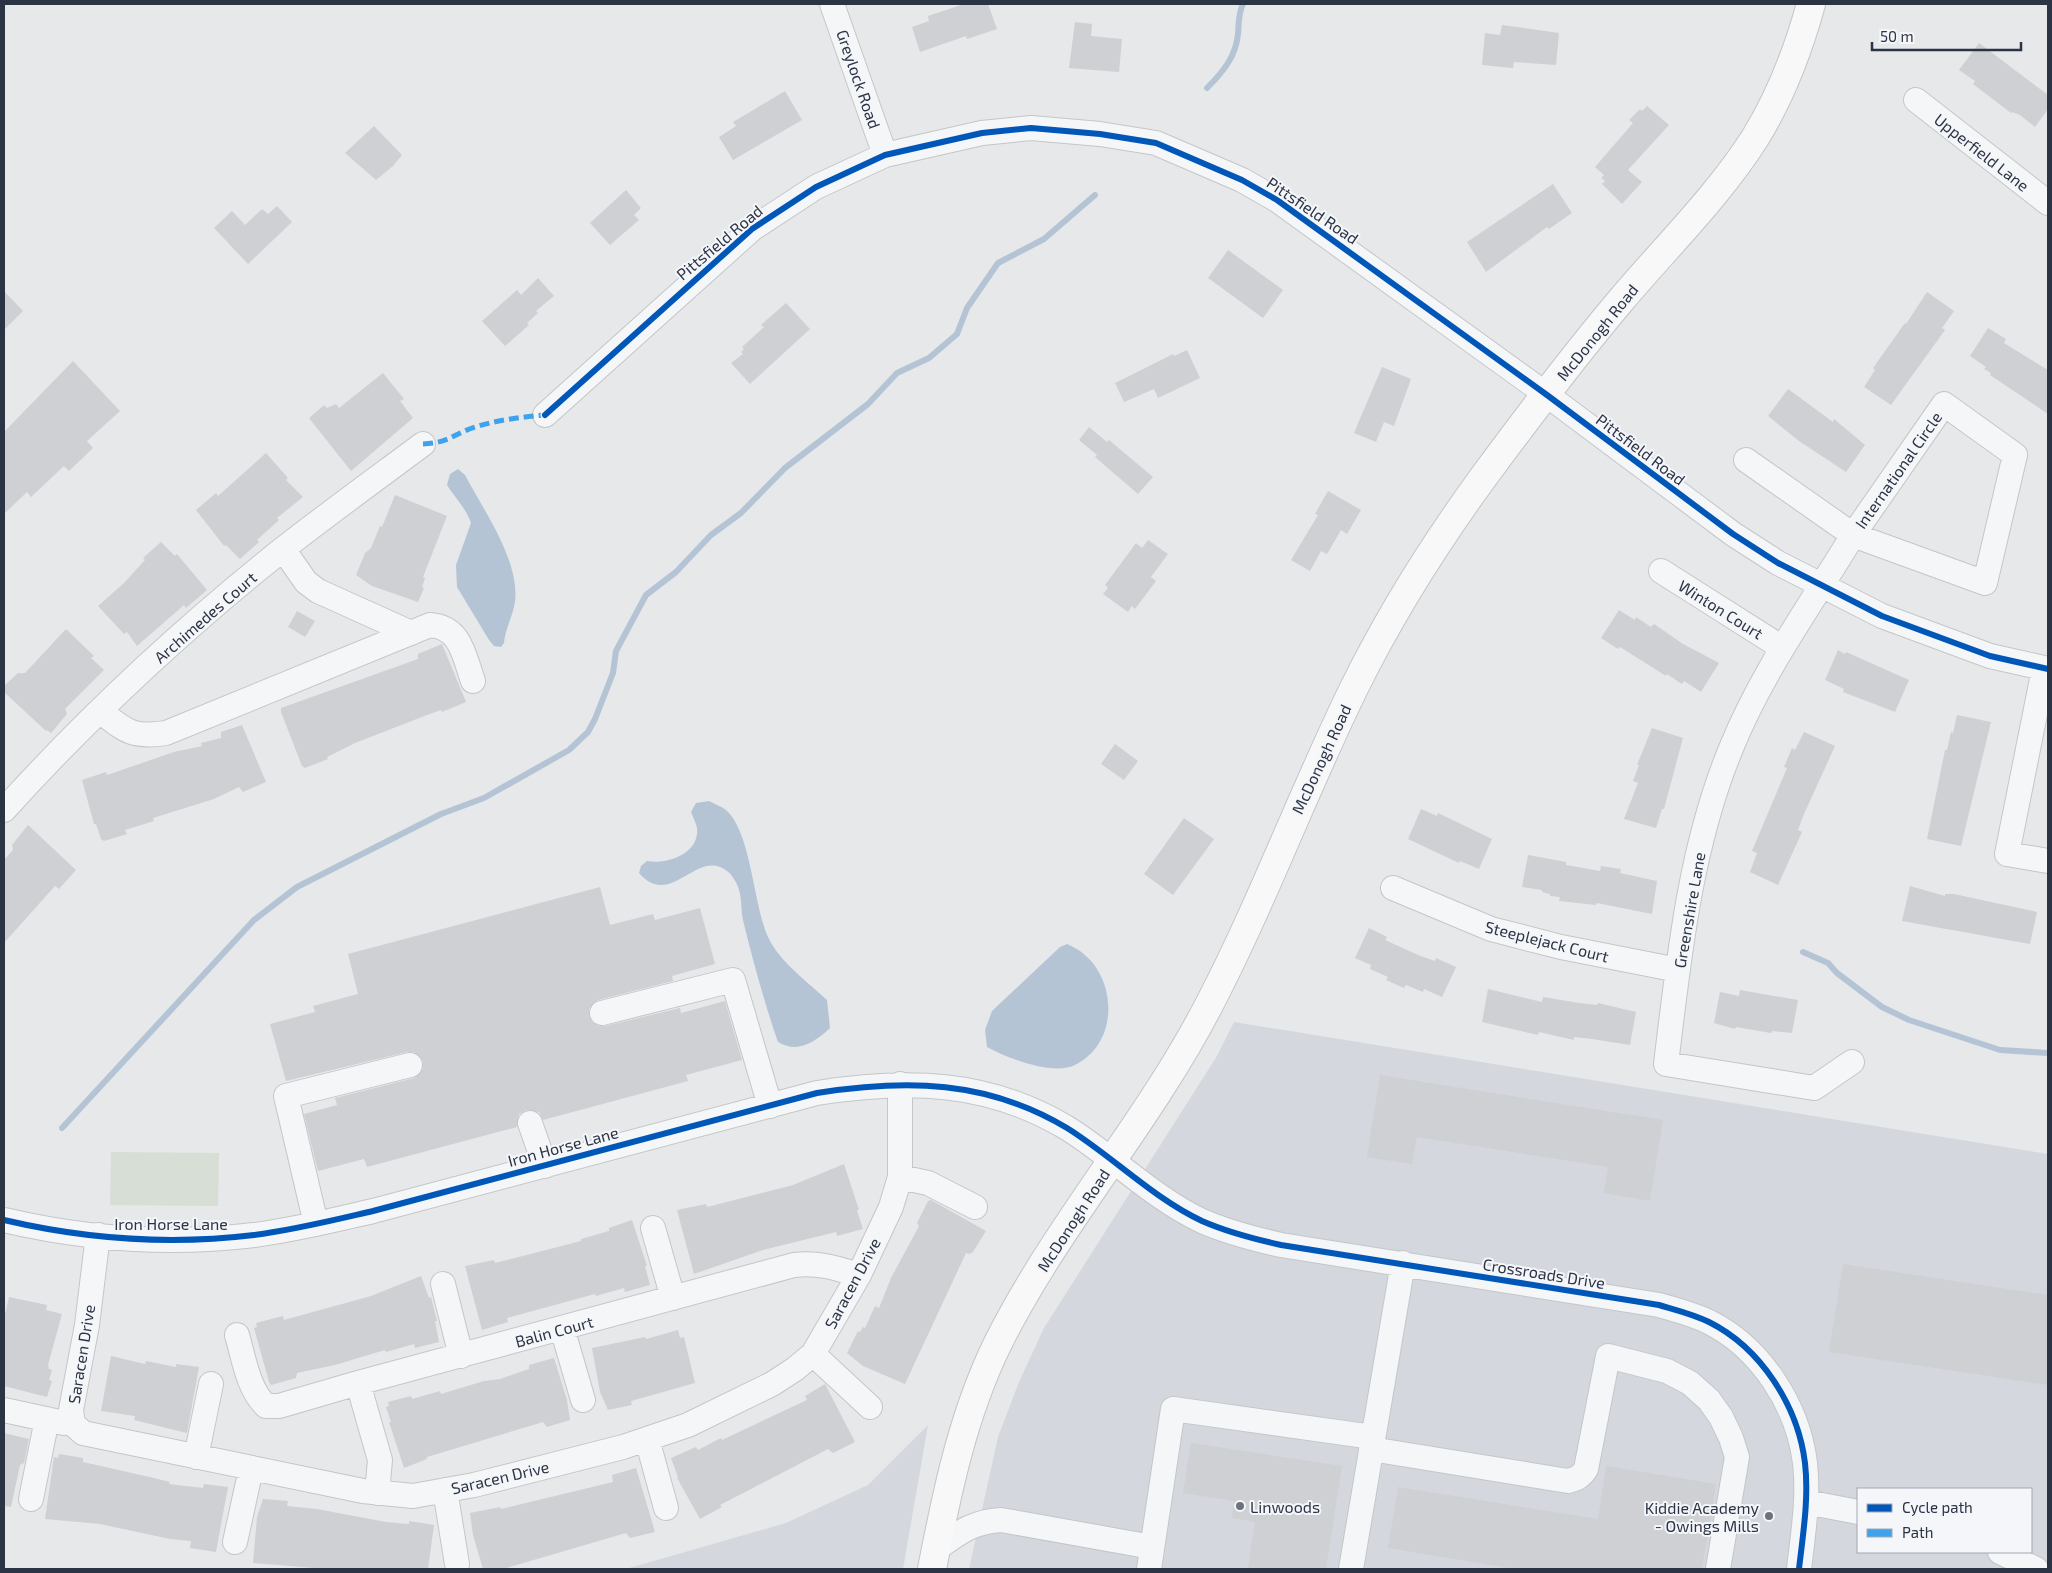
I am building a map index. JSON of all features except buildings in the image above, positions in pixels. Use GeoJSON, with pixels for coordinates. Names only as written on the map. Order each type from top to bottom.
{"type":"FeatureCollection","features":[{"type":"Feature","properties":{"kind":"main road","name":"McDonogh Road"},"geometry":{"type":"LineString","coordinates":[[934,1559],[965,1425],[986,1368],[1013,1315],[1038,1272],[1113,1160],[1208,1008],[1237,949],[1353,689],[1386,628],[1451,523],[1547,395],[1604,321],[1719,186],[1754,140],[1784,83],[1803,31],[1810,4]]}},
{"type":"Feature","properties":{"kind":"street","name":"Greylock Road"},"geometry":{"type":"LineString","coordinates":[[832,4],[885,155]]}},
{"type":"Feature","properties":{"kind":"street","name":"Upperfield Lane"},"geometry":{"type":"LineString","coordinates":[[1916,100],[2048,203]]}},
{"type":"Feature","properties":{"kind":"street","name":"Pittsfield Road"},"geometry":{"type":"LineString","coordinates":[[545,415],[752,229],[816,186],[885,155],[982,133],[1031,128],[1100,134],[1156,143],[1242,180],[1277,200],[1547,395],[1732,534],[1822,587],[1882,616],[1990,656],[2046,669]]}},
{"type":"Feature","properties":{"kind":"street","name":"International Circle"},"geometry":{"type":"LineString","coordinates":[[1822,587],[1853,535],[1944,404],[2014,456],[1985,583],[1853,535]]}},
{"type":"Feature","properties":{"kind":"street","name":"Archimedes Court"},"geometry":{"type":"LineString","coordinates":[[4,810],[100,711],[205,615],[283,549],[423,444]]}},
{"type":"Feature","properties":{"kind":"street"},"geometry":{"type":"LineString","coordinates":[[1746,460],[1853,535]]}},
{"type":"Feature","properties":{"kind":"street"},"geometry":{"type":"LineString","coordinates":[[283,549],[306,582],[318,591],[411,632]]}},
{"type":"Feature","properties":{"kind":"street","name":"Winton Court"},"geometry":{"type":"LineString","coordinates":[[1660,571],[1781,646]]}},
{"type":"Feature","properties":{"kind":"street","name":"Greenshire Lane"},"geometry":{"type":"LineString","coordinates":[[1822,587],[1781,646],[1754,698],[1716,786],[1705,824],[1678,970],[1666,1064],[1814,1088],[1852,1062]]}},
{"type":"Feature","properties":{"kind":"street"},"geometry":{"type":"LineString","coordinates":[[100,711],[133,734],[148,736],[166,733],[430,625],[442,626],[458,640],[473,681]]}},
{"type":"Feature","properties":{"kind":"street"},"geometry":{"type":"LineString","coordinates":[[2046,669],[2040,728],[2007,854],[2048,860]]}},
{"type":"Feature","properties":{"kind":"street","name":"Steeplejack Court"},"geometry":{"type":"LineString","coordinates":[[1393,888],[1491,929],[1561,948],[1678,970]]}},
{"type":"Feature","properties":{"kind":"street"},"geometry":{"type":"LineString","coordinates":[[602,1013],[733,980],[770,1106]]}},
{"type":"Feature","properties":{"kind":"street"},"geometry":{"type":"LineString","coordinates":[[316,1224],[286,1096],[410,1066]]}},
{"type":"Feature","properties":{"kind":"street","name":"Iron Horse Lane"},"geometry":{"type":"LineString","coordinates":[[4,1220],[98,1235],[160,1240],[254,1235],[316,1224],[770,1106],[858,1086],[900,1084],[966,1089],[997,1097],[1032,1110],[1067,1128],[1113,1160]]}},
{"type":"Feature","properties":{"kind":"street","name":"Saracen Drive"},"geometry":{"type":"LineString","coordinates":[[98,1235],[87,1325],[71,1410],[73,1424],[83,1432],[251,1469],[377,1493],[413,1496],[445,1490],[493,1480],[647,1439],[688,1425],[772,1384],[795,1370],[812,1354],[858,1275],[891,1207],[900,1177],[900,1084]]}},
{"type":"Feature","properties":{"kind":"street"},"geometry":{"type":"LineString","coordinates":[[530,1123],[545,1166]]}},
{"type":"Feature","properties":{"kind":"street","name":"Crossroads Drive"},"geometry":{"type":"LineString","coordinates":[[1113,1160],[1177,1207],[1201,1220],[1227,1230],[1281,1245],[1659,1305],[1685,1312],[1711,1323],[1757,1360],[1783,1394],[1800,1434],[1805,1463],[1806,1502],[1798,1569]]}},
{"type":"Feature","properties":{"kind":"street"},"geometry":{"type":"LineString","coordinates":[[900,1177],[928,1183],[975,1207]]}},
{"type":"Feature","properties":{"kind":"street"},"geometry":{"type":"LineString","coordinates":[[653,1228],[673,1298]]}},
{"type":"Feature","properties":{"kind":"street","name":"Balin Court"},"geometry":{"type":"LineString","coordinates":[[237,1336],[253,1390],[266,1406],[280,1406],[358,1383],[794,1265],[812,1263],[858,1275]]}},
{"type":"Feature","properties":{"kind":"street"},"geometry":{"type":"LineString","coordinates":[[1351,1569],[1403,1263]]}},
{"type":"Feature","properties":{"kind":"street"},"geometry":{"type":"LineString","coordinates":[[442,1284],[461,1356]]}},
{"type":"Feature","properties":{"kind":"street"},"geometry":{"type":"LineString","coordinates":[[562,1328],[583,1400]]}},
{"type":"Feature","properties":{"kind":"street"},"geometry":{"type":"LineString","coordinates":[[812,1354],[870,1407]]}},
{"type":"Feature","properties":{"kind":"street"},"geometry":{"type":"LineString","coordinates":[[934,1559],[967,1527],[982,1522],[1001,1520],[1151,1558],[1173,1409],[1372,1443],[1568,1481],[1575,1480],[1582,1476],[1586,1470],[1608,1356],[1667,1371],[1690,1383],[1709,1400],[1731,1438],[1737,1457],[1718,1569]]}},
{"type":"Feature","properties":{"kind":"street"},"geometry":{"type":"LineString","coordinates":[[358,1383],[380,1460],[377,1493]]}},
{"type":"Feature","properties":{"kind":"street"},"geometry":{"type":"LineString","coordinates":[[196,1457],[211,1384]]}},
{"type":"Feature","properties":{"kind":"street"},"geometry":{"type":"LineString","coordinates":[[4,1410],[73,1424]]}},
{"type":"Feature","properties":{"kind":"street"},"geometry":{"type":"LineString","coordinates":[[31,1499],[47,1419]]}},
{"type":"Feature","properties":{"kind":"street"},"geometry":{"type":"LineString","coordinates":[[647,1439],[666,1508]]}},
{"type":"Feature","properties":{"kind":"street"},"geometry":{"type":"LineString","coordinates":[[235,1542],[251,1469]]}},
{"type":"Feature","properties":{"kind":"street"},"geometry":{"type":"LineString","coordinates":[[445,1490],[457,1564]]}},
{"type":"Feature","properties":{"kind":"street"},"geometry":{"type":"LineString","coordinates":[[1806,1502],[1857,1512]]}},
{"type":"Feature","properties":{"kind":"street"},"geometry":{"type":"LineString","coordinates":[[2002,1553],[2036,1569]]}},
{"type":"Feature","properties":{"kind":"shaded area"},"geometry":{"type":"Polygon","coordinates":[[[1234,1022],[2048,1154],[2048,1569],[969,1569],[998,1437],[1019,1382],[1044,1328],[1217,1056],[1234,1022]]]}},
{"type":"Feature","properties":{"kind":"shaded area"},"geometry":{"type":"Polygon","coordinates":[[[111,1152],[219,1153],[218,1206],[110,1205],[111,1152]]]}},
{"type":"Feature","properties":{"kind":"shaded area"},"geometry":{"type":"Polygon","coordinates":[[[928,1425],[903,1569],[626,1569],[786,1523],[868,1485],[928,1425]]]}},
{"type":"Feature","properties":{"kind":"water"},"geometry":{"type":"Polygon","coordinates":[[[458,469],[465,475],[490,520],[512,570],[515,602],[504,643],[501,647],[494,646],[489,640],[457,587],[456,565],[471,523],[447,485],[450,474],[458,469]]]}},
{"type":"Feature","properties":{"kind":"water"},"geometry":{"type":"Polygon","coordinates":[[[709,801],[726,810],[735,821],[747,852],[759,909],[774,948],[787,964],[827,1000],[830,1028],[806,1045],[792,1047],[778,1042],[763,997],[743,920],[741,898],[729,872],[716,866],[705,866],[673,882],[662,885],[651,883],[639,873],[641,866],[647,861],[655,862],[672,859],[688,850],[697,837],[697,828],[691,812],[696,803],[709,801]]]}},
{"type":"Feature","properties":{"kind":"water"},"geometry":{"type":"Polygon","coordinates":[[[1067,944],[1083,954],[1096,967],[1104,984],[1108,1002],[1107,1021],[1102,1038],[1091,1053],[1075,1065],[1066,1068],[1055,1068],[1030,1064],[987,1047],[985,1030],[992,1011],[1060,947],[1067,944]]]}},
{"type":"Feature","properties":{"kind":"waterway"},"geometry":{"type":"LineString","coordinates":[[1207,88],[1223,70],[1231,57],[1237,42],[1239,15],[1243,4]]}},
{"type":"Feature","properties":{"kind":"waterway"},"geometry":{"type":"LineString","coordinates":[[62,1128],[254,920],[297,887],[441,814],[484,798],[569,750],[588,732],[595,719],[613,673],[616,651],[646,595],[676,572],[711,535],[741,513],[785,468],[868,404],[897,373],[929,358],[957,334],[967,308],[998,263],[1044,239],[1095,195]]}},
{"type":"Feature","properties":{"kind":"waterway"},"geometry":{"type":"LineString","coordinates":[[1803,952],[1828,963],[1837,973],[1882,1007],[1909,1020],[2000,1050],[2048,1053]]}},
{"type":"Feature","properties":{"kind":"marked path"},"geometry":{"type":"LineString","coordinates":[[423,444],[439,442],[492,422],[545,415]]}},
{"type":"Feature","properties":{"kind":"cycle path"},"geometry":{"type":"LineString","coordinates":[[545,415],[752,229],[816,187],[885,155],[982,133],[1031,128],[1100,134],[1156,143],[1242,180],[1277,200],[1547,395],[1733,534],[1778,563],[1882,616],[1990,656],[2048,669]]}},
{"type":"Feature","properties":{"kind":"cycle path"},"geometry":{"type":"LineString","coordinates":[[4,1220],[35,1227],[97,1236],[160,1240],[191,1240],[254,1235],[299,1228],[373,1211],[817,1093],[882,1086],[914,1085],[976,1092],[1007,1100],[1037,1112],[1067,1128],[1184,1212],[1231,1232],[1281,1245],[1659,1305],[1691,1314],[1728,1333],[1745,1347],[1774,1381],[1785,1400],[1801,1442],[1805,1463],[1806,1489],[1799,1569]]}},
{"type":"Feature","properties":{"kind":"place","name":"Linwoods"},"geometry":{"type":"Point","coordinates":[1240,1506]}},
{"type":"Feature","properties":{"kind":"place","name":"Kiddie Academy - Owings Mills"},"geometry":{"type":"Point","coordinates":[1769,1516]}}]}
